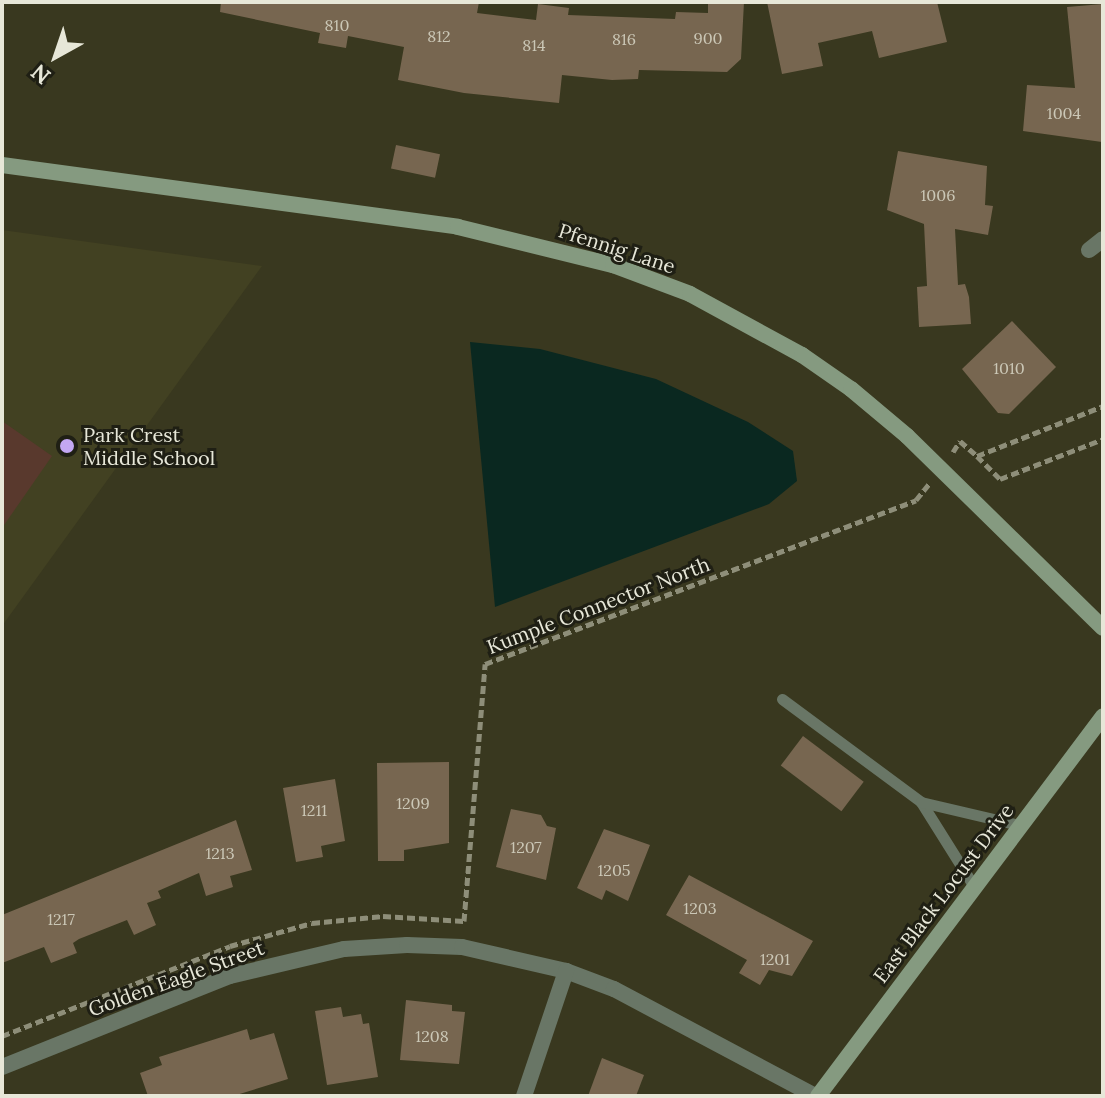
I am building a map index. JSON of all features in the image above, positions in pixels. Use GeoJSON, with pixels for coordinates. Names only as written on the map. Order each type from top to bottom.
{"type":"FeatureCollection","features":[{"type":"Feature","properties":{"kind":"street","name":"Pfennig Lane"},"geometry":{"type":"LineString","coordinates":[[2,165],[458,227],[552,247],[690,294],[802,355],[851,389],[907,436],[1103,628]]}},
{"type":"Feature","properties":{"kind":"street"},"geometry":{"type":"LineString","coordinates":[[1089,250],[1103,239]]}},
{"type":"Feature","properties":{"kind":"street","name":"East Black Locust Drive"},"geometry":{"type":"LineString","coordinates":[[817,1096],[1103,716]]}},
{"type":"Feature","properties":{"kind":"street","name":"Golden Eagle Street"},"geometry":{"type":"LineString","coordinates":[[2,1067],[230,976],[344,949],[462,947],[566,971],[614,989],[817,1096]]}},
{"type":"Feature","properties":{"kind":"street"},"geometry":{"type":"LineString","coordinates":[[524,1096],[566,971]]}},
{"type":"Feature","properties":{"kind":"lane"},"geometry":{"type":"LineString","coordinates":[[782,699],[921,802],[973,885]]}},
{"type":"Feature","properties":{"kind":"lane"},"geometry":{"type":"LineString","coordinates":[[921,802],[1019,825]]}},
{"type":"Feature","properties":{"kind":"path"},"geometry":{"type":"LineString","coordinates":[[977,456],[1103,406]]}},
{"type":"Feature","properties":{"kind":"path"},"geometry":{"type":"LineString","coordinates":[[960,441],[1000,479],[1103,439]]}},
{"type":"Feature","properties":{"kind":"path","name":"Kumple Connector North"},"geometry":{"type":"LineString","coordinates":[[464,921],[485,664],[916,500]]}},
{"type":"Feature","properties":{"kind":"shaded area","name":"Park Crest Middle School"},"geometry":{"type":"Polygon","coordinates":[[[2,230],[262,266],[2,626],[2,230]]]}},
{"type":"Feature","properties":{"kind":"shaded area"},"geometry":{"type":"Polygon","coordinates":[[[2,421],[52,456],[2,528],[2,421]]]}},
{"type":"Feature","properties":{"kind":"water"},"geometry":{"type":"Polygon","coordinates":[[[470,342],[540,349],[656,379],[748,422],[793,451],[797,481],[769,504],[495,607],[470,342]]]}},
{"type":"Feature","properties":{"kind":"building"},"geometry":{"type":"Polygon","coordinates":[[[221,2],[479,2],[477,13],[536,20],[538,4],[569,8],[568,15],[675,19],[676,12],[708,13],[708,2],[744,2],[741,59],[727,72],[639,70],[638,79],[612,80],[562,75],[559,103],[464,93],[398,80],[404,47],[348,36],[346,48],[318,43],[320,33],[220,12],[221,2]]]}},
{"type":"Feature","properties":{"kind":"building"},"geometry":{"type":"Polygon","coordinates":[[[767,2],[937,2],[947,42],[879,58],[872,31],[818,43],[823,66],[782,74],[767,2]]]}},
{"type":"Feature","properties":{"kind":"building"},"geometry":{"type":"Polygon","coordinates":[[[1103,4],[1102,142],[1023,131],[1027,85],[1075,88],[1067,7],[1103,4]]]}},
{"type":"Feature","properties":{"kind":"building"},"geometry":{"type":"Polygon","coordinates":[[[396,145],[440,154],[435,178],[391,168],[396,145]]]}},
{"type":"Feature","properties":{"kind":"building"},"geometry":{"type":"Polygon","coordinates":[[[898,151],[987,166],[985,205],[993,206],[988,235],[955,229],[958,285],[965,284],[971,324],[919,327],[917,287],[927,286],[924,224],[887,210],[898,151]]]}},
{"type":"Feature","properties":{"kind":"building"},"geometry":{"type":"Polygon","coordinates":[[[1012,321],[1056,367],[1009,414],[998,413],[962,369],[1012,321]]]}},
{"type":"Feature","properties":{"kind":"building"},"geometry":{"type":"Polygon","coordinates":[[[803,736],[864,782],[841,811],[781,766],[803,736]]]}},
{"type":"Feature","properties":{"kind":"building"},"geometry":{"type":"Polygon","coordinates":[[[449,762],[449,843],[404,850],[404,861],[378,861],[377,763],[449,762]]]}},
{"type":"Feature","properties":{"kind":"building"},"geometry":{"type":"Polygon","coordinates":[[[335,779],[345,841],[321,846],[323,857],[296,862],[283,788],[335,779]]]}},
{"type":"Feature","properties":{"kind":"building"},"geometry":{"type":"Polygon","coordinates":[[[511,809],[541,815],[547,826],[556,828],[546,880],[496,867],[511,809]]]}},
{"type":"Feature","properties":{"kind":"building"},"geometry":{"type":"Polygon","coordinates":[[[236,820],[252,870],[230,876],[233,887],[206,896],[199,873],[158,891],[161,898],[147,903],[156,925],[134,935],[127,920],[79,939],[73,943],[77,953],[51,963],[44,947],[2,963],[2,915],[236,820]]]}},
{"type":"Feature","properties":{"kind":"building"},"geometry":{"type":"Polygon","coordinates":[[[604,829],[650,845],[628,901],[606,890],[602,900],[577,888],[604,829]]]}},
{"type":"Feature","properties":{"kind":"building"},"geometry":{"type":"Polygon","coordinates":[[[689,875],[813,941],[792,976],[769,970],[760,985],[739,973],[747,960],[666,915],[689,875]]]}},
{"type":"Feature","properties":{"kind":"building"},"geometry":{"type":"Polygon","coordinates":[[[406,1000],[452,1005],[452,1011],[465,1012],[459,1064],[400,1060],[406,1000]]]}},
{"type":"Feature","properties":{"kind":"building"},"geometry":{"type":"Polygon","coordinates":[[[341,1007],[343,1017],[361,1014],[363,1024],[369,1023],[378,1077],[327,1085],[315,1011],[341,1007]]]}},
{"type":"Feature","properties":{"kind":"building"},"geometry":{"type":"Polygon","coordinates":[[[247,1029],[250,1040],[274,1033],[288,1079],[233,1096],[148,1096],[140,1073],[162,1065],[159,1057],[247,1029]]]}},
{"type":"Feature","properties":{"kind":"building"},"geometry":{"type":"Polygon","coordinates":[[[602,1058],[644,1075],[636,1096],[588,1096],[602,1058]]]}},
{"type":"Feature","properties":{"kind":"place","name":"Park Crest Middle School"},"geometry":{"type":"Point","coordinates":[67,446]}}]}
